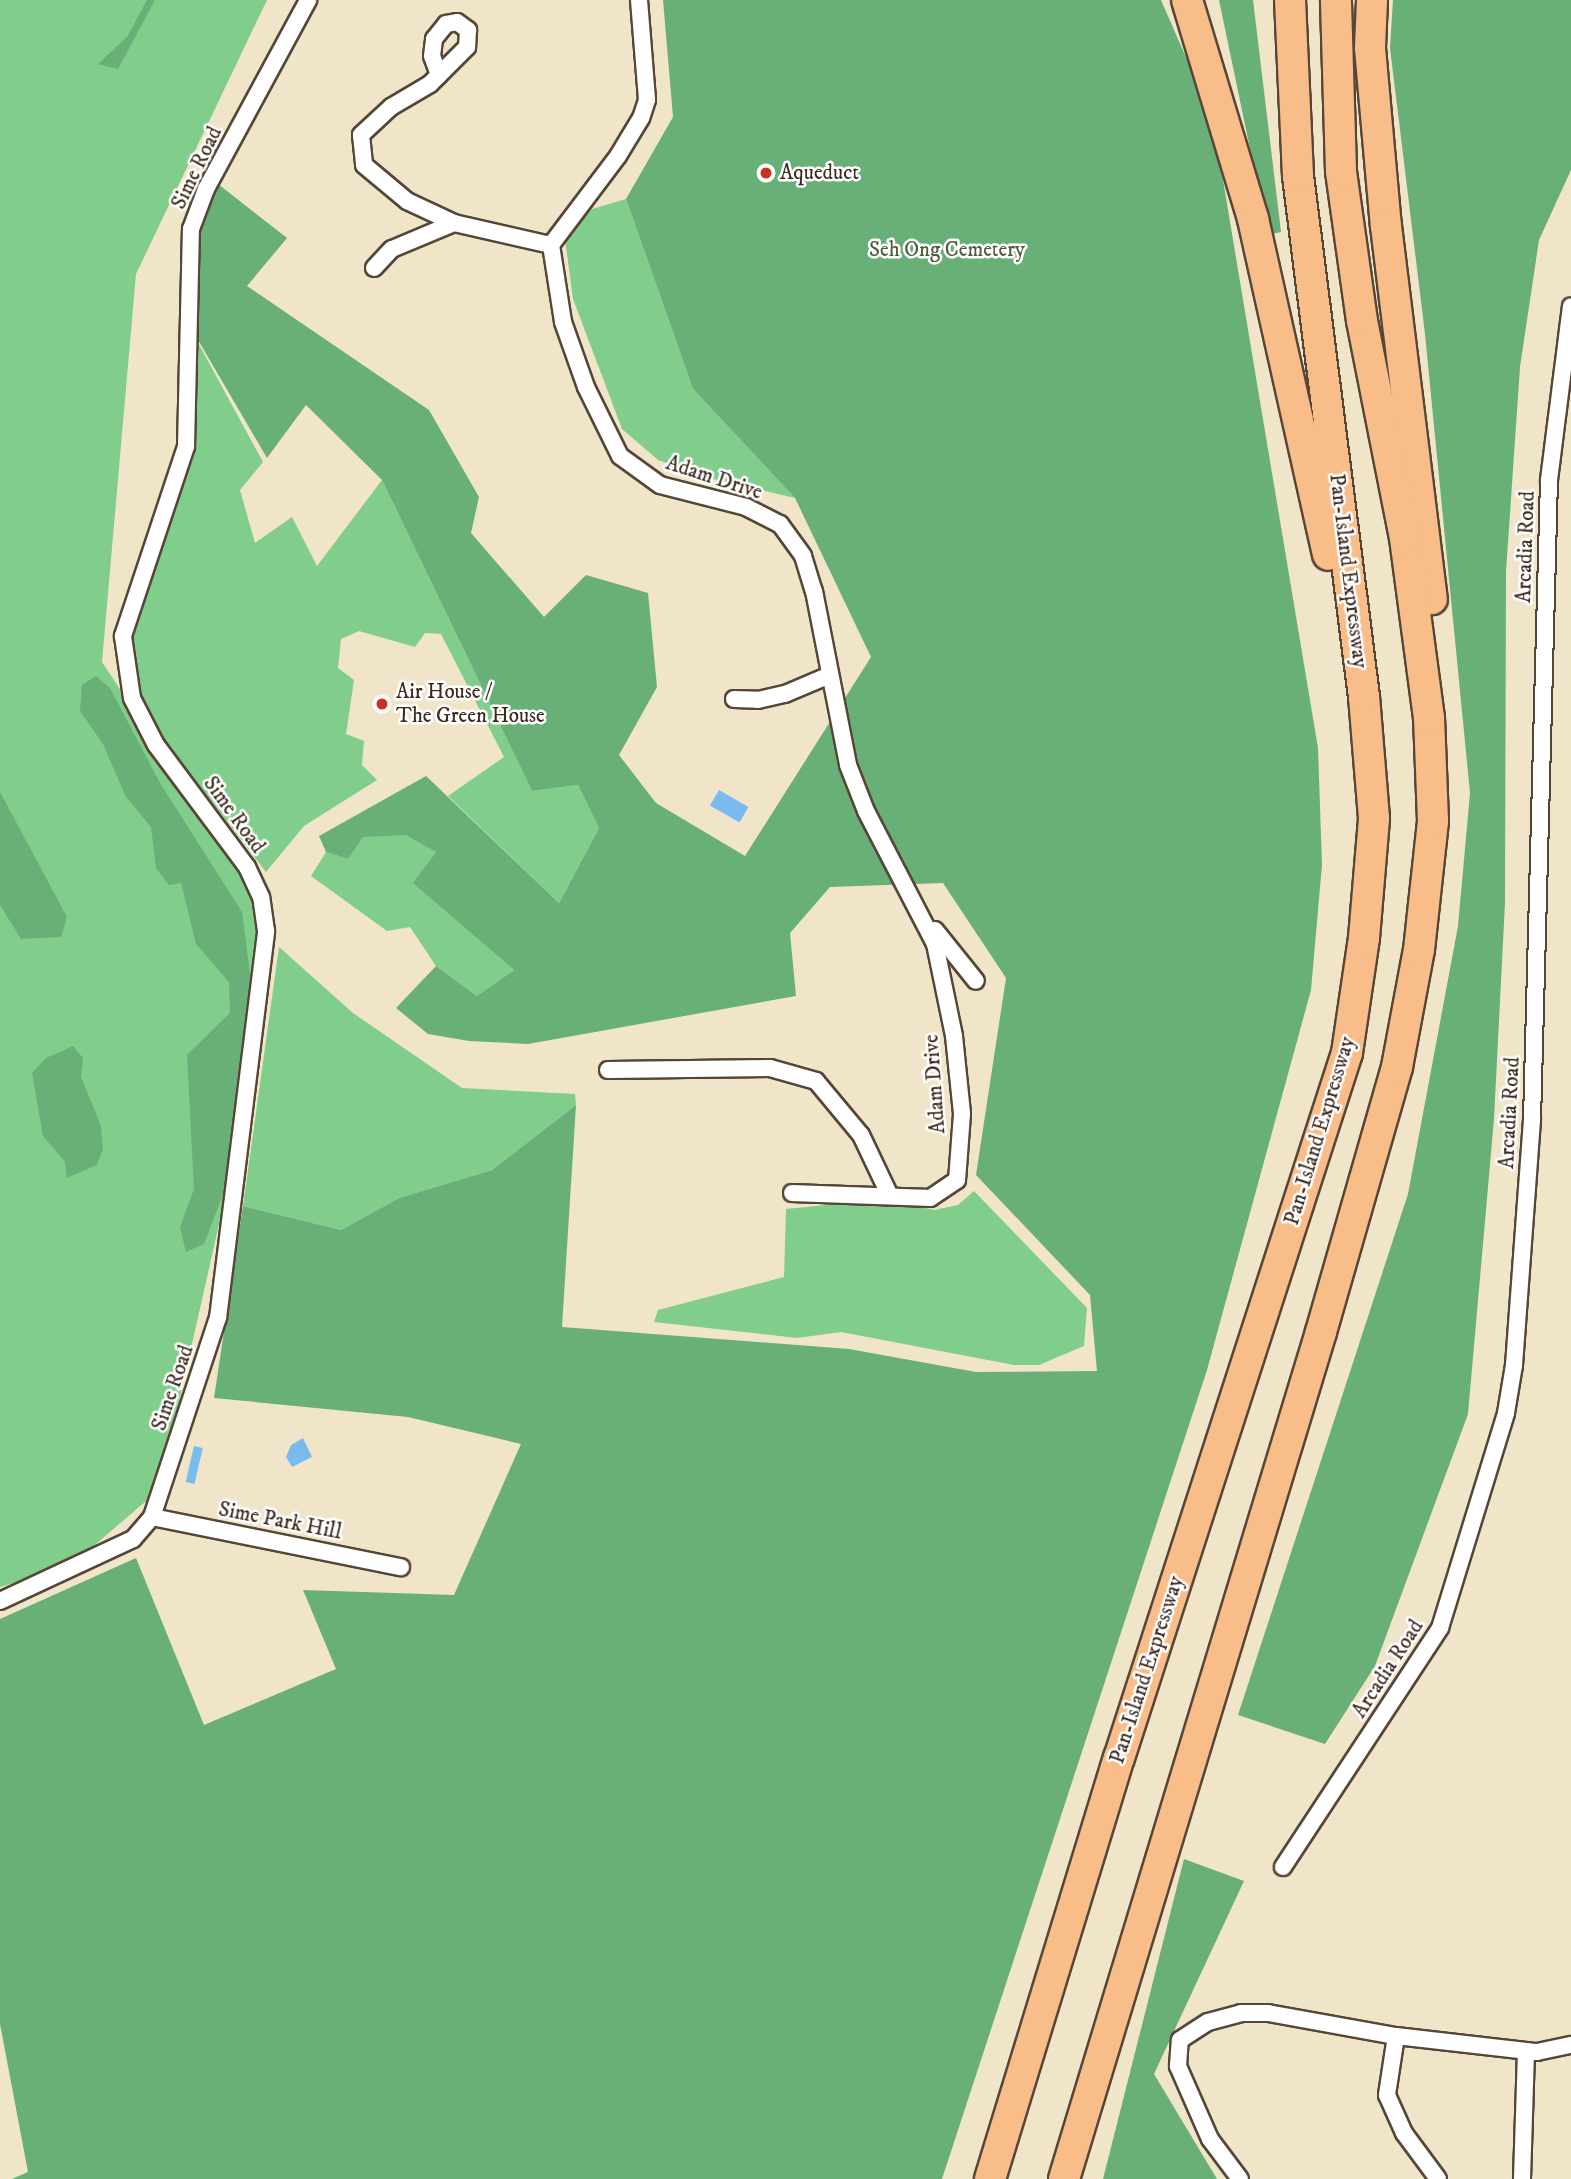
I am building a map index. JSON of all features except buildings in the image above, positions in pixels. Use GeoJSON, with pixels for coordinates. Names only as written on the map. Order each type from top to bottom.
{"type":"FeatureCollection","features":[{"type":"Feature","properties":{"kind":"highway"},"geometry":{"type":"LineString","coordinates":[[1187,0],[1253,219],[1334,577],[1353,612]]}},
{"type":"Feature","properties":{"kind":"highway","name":"Pan-Island Expressway"},"geometry":{"type":"LineString","coordinates":[[990,2179],[1123,1745],[1347,1053],[1374,818],[1353,612],[1298,176],[1290,0]]}},
{"type":"Feature","properties":{"kind":"highway"},"geometry":{"type":"LineString","coordinates":[[1068,2175],[1397,1067],[1419,950],[1433,821],[1429,718],[1405,538],[1362,321],[1343,185],[1336,0]]}},
{"type":"Feature","properties":{"kind":"highway"},"geometry":{"type":"LineString","coordinates":[[1372,0],[1371,60],[1386,226],[1436,637],[1429,718]]}},
{"type":"Feature","properties":{"kind":"street","name":"Sime Road"},"geometry":{"type":"LineString","coordinates":[[0,1601],[133,1539],[152,1517],[218,1318],[266,931],[261,897],[247,867],[156,745],[132,698],[123,636],[186,447],[191,229],[206,189],[308,0]]}},
{"type":"Feature","properties":{"kind":"street"},"geometry":{"type":"LineString","coordinates":[[439,75],[372,123],[361,135],[360,150],[373,176],[407,201],[454,223],[551,245],[595,188],[641,118],[646,90],[639,0]]}},
{"type":"Feature","properties":{"kind":"street"},"geometry":{"type":"LineString","coordinates":[[374,268],[392,249],[454,223]]}},
{"type":"Feature","properties":{"kind":"street","name":"Adam Drive"},"geometry":{"type":"LineString","coordinates":[[551,245],[563,322],[608,438],[629,465],[660,485],[746,507],[780,524],[791,535],[814,591],[848,765],[866,811],[919,908],[945,977],[954,1036],[962,1114],[957,1180],[930,1198],[889,1194]]}},
{"type":"Feature","properties":{"kind":"street","name":"Arcadia Road"},"geometry":{"type":"LineString","coordinates":[[1283,1867],[1440,1628],[1506,1413],[1514,1365],[1532,1120],[1549,480],[1571,306]]}},
{"type":"Feature","properties":{"kind":"street"},"geometry":{"type":"LineString","coordinates":[[734,699],[758,700],[785,694],[830,675]]}},
{"type":"Feature","properties":{"kind":"street","name":"Adam Drive"},"geometry":{"type":"LineString","coordinates":[[919,908],[976,981]]}},
{"type":"Feature","properties":{"kind":"street"},"geometry":{"type":"LineString","coordinates":[[608,1070],[770,1068],[816,1081],[861,1135],[889,1194],[792,1193]]}},
{"type":"Feature","properties":{"kind":"street","name":"Sime Park Hill"},"geometry":{"type":"LineString","coordinates":[[152,1517],[401,1567]]}},
{"type":"Feature","properties":{"kind":"street"},"geometry":{"type":"LineString","coordinates":[[1240,2179],[1210,2139],[1182,2082],[1177,2053],[1180,2040],[1208,2022],[1241,2012],[1299,2016],[1396,2036],[1526,2051],[1550,2052],[1571,2045]]}},
{"type":"Feature","properties":{"kind":"street"},"geometry":{"type":"LineString","coordinates":[[1396,2036],[1390,2103],[1410,2142],[1438,2179]]}},
{"type":"Feature","properties":{"kind":"street"},"geometry":{"type":"LineString","coordinates":[[1522,2179],[1526,2051]]}},
{"type":"Feature","properties":{"kind":"green space"},"geometry":{"type":"Polygon","coordinates":[[[0,0],[267,0],[136,274],[102,662],[262,903],[231,1171],[159,1490],[69,1567],[0,1587],[0,0]]]}},
{"type":"Feature","properties":{"kind":"green space"},"geometry":{"type":"Polygon","coordinates":[[[147,0],[155,0],[118,69],[98,64],[127,37],[147,0]]]}},
{"type":"Feature","properties":{"kind":"green space","name":"Seh Ong Cemetery"},"geometry":{"type":"Polygon","coordinates":[[[663,0],[1161,0],[1188,62],[1218,150],[1318,748],[1322,865],[1311,990],[1207,1370],[942,2179],[12,2179],[28,2172],[0,2024],[0,1619],[136,1558],[204,1725],[336,1669],[303,1590],[454,1595],[521,1444],[408,1417],[214,1398],[243,1206],[341,1230],[399,1198],[492,1170],[576,1105],[562,1327],[849,1349],[976,1372],[1097,1371],[1090,1295],[976,1175],[1006,978],[943,883],[830,887],[790,933],[796,996],[528,1044],[469,1041],[428,1034],[396,1008],[436,966],[477,996],[514,970],[413,883],[436,852],[406,835],[363,837],[348,859],[326,852],[319,836],[426,776],[559,903],[599,828],[578,785],[532,791],[382,480],[306,405],[267,458],[198,340],[198,232],[218,184],[287,238],[247,286],[429,410],[479,497],[471,533],[544,617],[586,575],[648,593],[657,687],[619,755],[656,803],[745,856],[871,657],[795,498],[693,389],[626,199],[673,117],[663,0]]]}},
{"type":"Feature","properties":{"kind":"green space"},"geometry":{"type":"Polygon","coordinates":[[[1219,0],[1253,0],[1281,232],[1268,235],[1219,0]]]}},
{"type":"Feature","properties":{"kind":"green space"},"geometry":{"type":"Polygon","coordinates":[[[1393,0],[1571,0],[1571,170],[1539,240],[1520,367],[1506,572],[1505,903],[1494,1119],[1468,1414],[1375,1666],[1325,1744],[1238,1715],[1408,1194],[1458,926],[1470,793],[1425,334],[1390,48],[1393,0]]]}},
{"type":"Feature","properties":{"kind":"green space"},"geometry":{"type":"Polygon","coordinates":[[[626,199],[693,389],[795,498],[709,478],[658,460],[622,429],[573,299],[565,239],[592,209],[626,199]]]}},
{"type":"Feature","properties":{"kind":"green space"},"geometry":{"type":"Polygon","coordinates":[[[196,339],[263,462],[240,490],[255,543],[292,517],[317,566],[382,480],[532,791],[578,785],[599,828],[559,903],[448,796],[504,757],[441,634],[425,633],[415,647],[359,631],[341,639],[338,668],[354,680],[346,734],[364,741],[362,765],[377,780],[304,826],[266,872],[163,738],[139,694],[132,634],[195,452],[196,339]]]}},
{"type":"Feature","properties":{"kind":"green space"},"geometry":{"type":"Polygon","coordinates":[[[96,676],[110,688],[160,783],[242,912],[251,982],[229,1143],[230,1176],[204,1244],[186,1252],[180,1227],[194,1189],[187,1055],[230,1013],[229,982],[196,944],[181,883],[169,885],[156,868],[151,827],[126,797],[103,744],[80,711],[82,685],[96,676]]]}},
{"type":"Feature","properties":{"kind":"green space"},"geometry":{"type":"Polygon","coordinates":[[[0,792],[67,917],[61,937],[21,939],[0,905],[0,792]]]}},
{"type":"Feature","properties":{"kind":"green space"},"geometry":{"type":"Polygon","coordinates":[[[406,834],[436,852],[414,883],[514,970],[477,996],[436,966],[410,927],[387,931],[311,876],[326,852],[348,859],[362,837],[406,834]]]}},
{"type":"Feature","properties":{"kind":"green space"},"geometry":{"type":"Polygon","coordinates":[[[279,947],[353,1013],[462,1088],[575,1094],[576,1105],[492,1170],[399,1198],[341,1230],[243,1206],[279,947]]]}},
{"type":"Feature","properties":{"kind":"green space"},"geometry":{"type":"Polygon","coordinates":[[[73,1046],[83,1058],[81,1077],[101,1126],[103,1149],[97,1165],[67,1178],[65,1162],[43,1136],[32,1073],[46,1058],[73,1046]]]}},
{"type":"Feature","properties":{"kind":"green space"},"geometry":{"type":"Polygon","coordinates":[[[974,1191],[1087,1308],[1084,1346],[1039,1365],[1014,1365],[841,1332],[797,1338],[654,1322],[658,1310],[784,1277],[786,1209],[887,1199],[934,1210],[958,1205],[974,1191]]]}},
{"type":"Feature","properties":{"kind":"green space"},"geometry":{"type":"Polygon","coordinates":[[[1184,1859],[1244,1881],[1154,2074],[1217,2179],[1103,2179],[1184,1859]]]}},
{"type":"Feature","properties":{"kind":"water"},"geometry":{"type":"Polygon","coordinates":[[[719,790],[748,807],[739,823],[710,806],[719,790]]]}},
{"type":"Feature","properties":{"kind":"water"},"geometry":{"type":"Polygon","coordinates":[[[303,1438],[312,1457],[292,1467],[286,1457],[291,1445],[303,1438]]]}},
{"type":"Feature","properties":{"kind":"water"},"geometry":{"type":"Polygon","coordinates":[[[194,1446],[203,1448],[194,1484],[186,1482],[194,1446]]]}},
{"type":"Feature","properties":{"kind":"place","name":"Aqueduct"},"geometry":{"type":"Point","coordinates":[766,173]}},
{"type":"Feature","properties":{"kind":"place","name":"Air House / The Green House"},"geometry":{"type":"Point","coordinates":[382,704]}}]}
